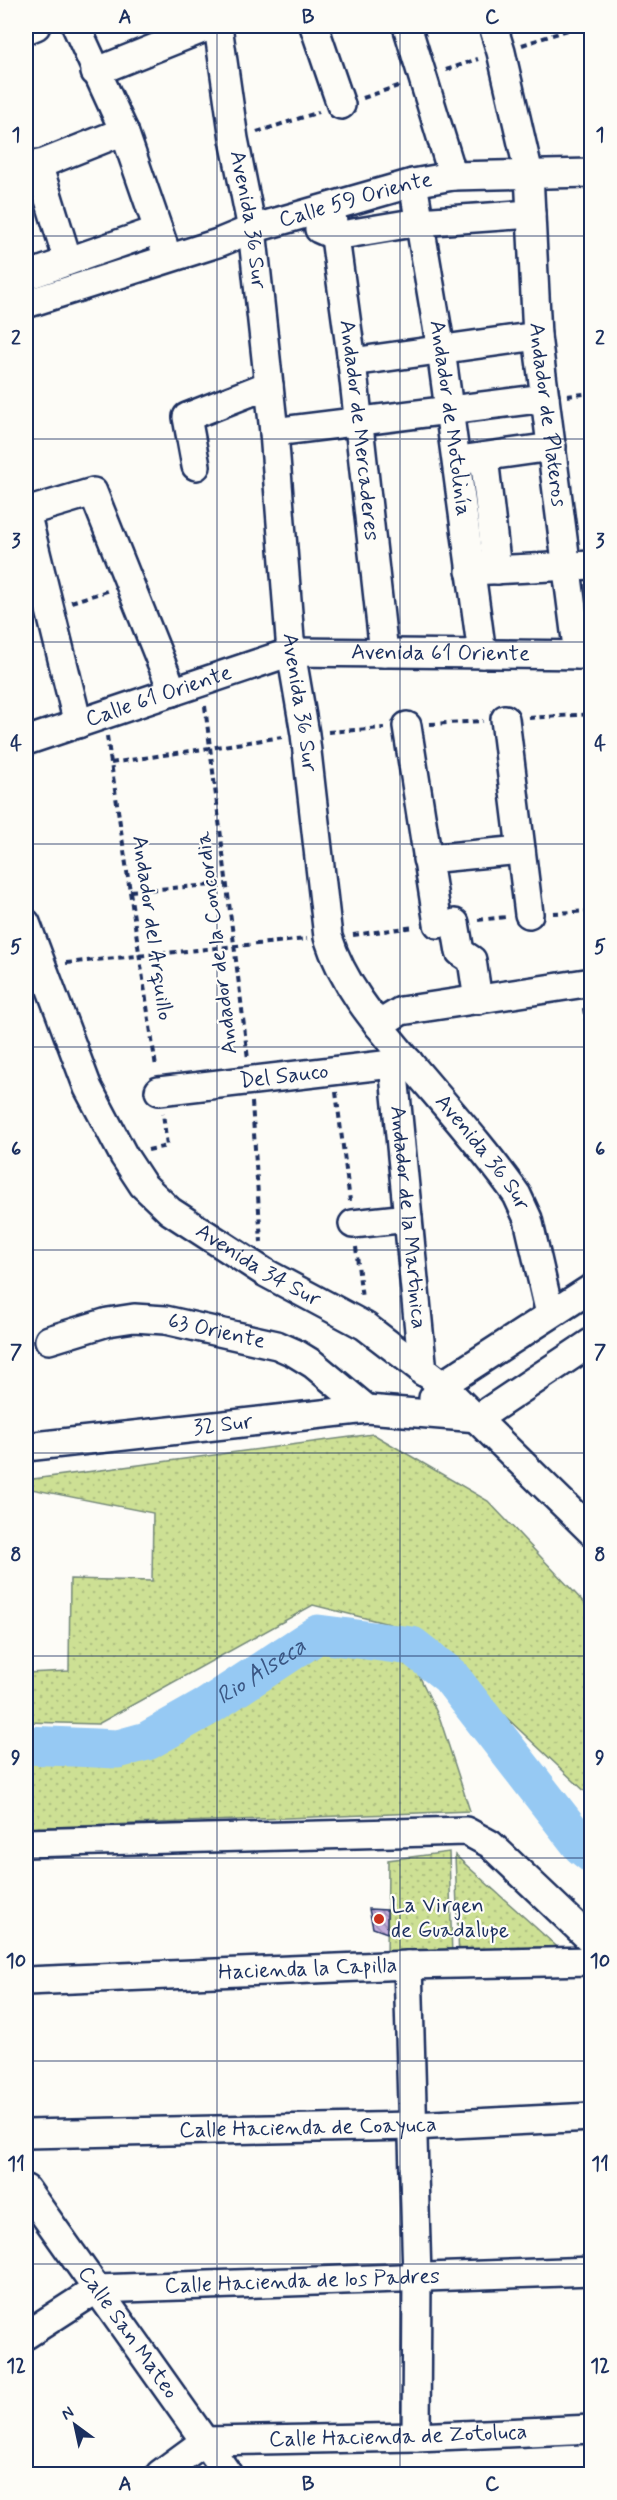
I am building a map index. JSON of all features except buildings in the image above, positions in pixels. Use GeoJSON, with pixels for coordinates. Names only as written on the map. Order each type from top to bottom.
{"type":"FeatureCollection","features":[{"type":"Feature","properties":{"kind":"street"},"geometry":{"type":"LineString","coordinates":[[26,30],[36,26]]}},
{"type":"Feature","properties":{"kind":"street"},"geometry":{"type":"LineString","coordinates":[[76,26],[95,72],[124,131],[168,258]]}},
{"type":"Feature","properties":{"kind":"street"},"geometry":{"type":"LineString","coordinates":[[95,72],[166,34],[210,26]]}},
{"type":"Feature","properties":{"kind":"street","name":"Avenida 36 Sur"},"geometry":{"type":"LineString","coordinates":[[218,26],[234,139],[252,229],[274,432],[291,652],[305,734],[328,938],[334,958],[346,979],[401,1063],[517,1195],[528,1219],[550,1314]]}},
{"type":"Feature","properties":{"kind":"street"},"geometry":{"type":"LineString","coordinates":[[314,26],[341,105]]}},
{"type":"Feature","properties":{"kind":"street"},"geometry":{"type":"LineString","coordinates":[[407,26],[453,176]]}},
{"type":"Feature","properties":{"kind":"street","name":"Andador de Plateros"},"geometry":{"type":"LineString","coordinates":[[493,26],[529,174],[537,336],[552,447],[579,566],[585,655]]}},
{"type":"Feature","properties":{"kind":"street"},"geometry":{"type":"LineString","coordinates":[[68,261],[32,167],[124,131]]}},
{"type":"Feature","properties":{"kind":"street","name":"Calle 59 Oriente"},"geometry":{"type":"LineString","coordinates":[[26,304],[218,243],[252,229],[413,183],[453,176],[591,173]]}},
{"type":"Feature","properties":{"kind":"street","name":"Andador de Motolinía"},"geometry":{"type":"LineString","coordinates":[[413,183],[441,350],[456,460],[484,570],[482,654]]}},
{"type":"Feature","properties":{"kind":"street","name":"Andador de Mercaderes"},"geometry":{"type":"LineString","coordinates":[[331,208],[384,653]]}},
{"type":"Feature","properties":{"kind":"street"},"geometry":{"type":"LineString","coordinates":[[294,218],[335,236],[419,222],[531,214]]}},
{"type":"Feature","properties":{"kind":"street"},"geometry":{"type":"LineString","coordinates":[[26,276],[158,230]]}},
{"type":"Feature","properties":{"kind":"street"},"geometry":{"type":"LineString","coordinates":[[351,362],[537,336]]}},
{"type":"Feature","properties":{"kind":"street"},"geometry":{"type":"LineString","coordinates":[[196,466],[187,417],[269,385]]}},
{"type":"Feature","properties":{"kind":"street"},"geometry":{"type":"LineString","coordinates":[[274,432],[545,398]]}},
{"type":"Feature","properties":{"kind":"street"},"geometry":{"type":"LineString","coordinates":[[456,460],[552,447]]}},
{"type":"Feature","properties":{"kind":"street"},"geometry":{"type":"LineString","coordinates":[[484,457],[484,570],[579,566]]}},
{"type":"Feature","properties":{"kind":"street"},"geometry":{"type":"LineString","coordinates":[[78,724],[26,512],[93,492],[173,692]]}},
{"type":"Feature","properties":{"kind":"street","name":"Avenida 61 Oriente"},"geometry":{"type":"LineString","coordinates":[[291,652],[585,655]]}},
{"type":"Feature","properties":{"kind":"street","name":"Calle 61 Oriente"},"geometry":{"type":"LineString","coordinates":[[26,741],[291,652]]}},
{"type":"Feature","properties":{"kind":"street"},"geometry":{"type":"LineString","coordinates":[[505,719],[529,914]]}},
{"type":"Feature","properties":{"kind":"street"},"geometry":{"type":"LineString","coordinates":[[407,726],[427,859],[446,924],[460,952],[472,960],[478,1000]]}},
{"type":"Feature","properties":{"kind":"street"},"geometry":{"type":"LineString","coordinates":[[427,859],[521,850]]}},
{"type":"Feature","properties":{"kind":"street","name":"Avenida 34 Sur"},"geometry":{"type":"LineString","coordinates":[[26,923],[88,1088],[124,1156],[143,1185],[170,1211],[264,1272],[365,1326],[433,1379],[478,1418],[591,1532]]}},
{"type":"Feature","properties":{"kind":"street"},"geometry":{"type":"LineString","coordinates":[[378,1026],[400,1011],[586,982]]}},
{"type":"Feature","properties":{"kind":"street","name":"Del Sauco"},"geometry":{"type":"LineString","coordinates":[[159,1091],[401,1063]]}},
{"type":"Feature","properties":{"kind":"street","name":"Andador de la Martinica"},"geometry":{"type":"LineString","coordinates":[[401,1063],[408,1218],[433,1379]]}},
{"type":"Feature","properties":{"kind":"street"},"geometry":{"type":"LineString","coordinates":[[353,1224],[408,1218]]}},
{"type":"Feature","properties":{"kind":"street"},"geometry":{"type":"LineString","coordinates":[[422,1413],[433,1379],[550,1314],[591,1288]]}},
{"type":"Feature","properties":{"kind":"street","name":"63 Oriente"},"geometry":{"type":"LineString","coordinates":[[49,1340],[134,1318],[165,1320],[277,1346],[295,1353],[313,1364],[367,1409]]}},
{"type":"Feature","properties":{"kind":"street"},"geometry":{"type":"LineString","coordinates":[[478,1418],[591,1342]]}},
{"type":"Feature","properties":{"kind":"street","name":"32 Sur"},"geometry":{"type":"LineString","coordinates":[[26,1447],[367,1409],[478,1418]]}},
{"type":"Feature","properties":{"kind":"street"},"geometry":{"type":"LineString","coordinates":[[26,1843],[466,1831],[490,1844],[591,1941]]}},
{"type":"Feature","properties":{"kind":"street","name":"Hacienda la Capilla"},"geometry":{"type":"LineString","coordinates":[[26,1981],[408,1965],[591,1961]]}},
{"type":"Feature","properties":{"kind":"street"},"geometry":{"type":"LineString","coordinates":[[408,1965],[417,2277],[416,2436]]}},
{"type":"Feature","properties":{"kind":"street","name":"Calle Hacienda de Coayuca"},"geometry":{"type":"LineString","coordinates":[[26,2134],[413,2126],[591,2117]]}},
{"type":"Feature","properties":{"kind":"street","name":"Calle San Mateo"},"geometry":{"type":"LineString","coordinates":[[26,2189],[228,2475]]}},
{"type":"Feature","properties":{"kind":"street","name":"Calle Hacienda de los Padres"},"geometry":{"type":"LineString","coordinates":[[97,2289],[591,2271]]}},
{"type":"Feature","properties":{"kind":"street"},"geometry":{"type":"LineString","coordinates":[[26,2335],[97,2289]]}},
{"type":"Feature","properties":{"kind":"street","name":"Calle Hacienda de Zotoluca"},"geometry":{"type":"LineString","coordinates":[[206,2441],[591,2429]]}},
{"type":"Feature","properties":{"kind":"street"},"geometry":{"type":"LineString","coordinates":[[160,2475],[206,2441]]}},
{"type":"Feature","properties":{"kind":"path"},"geometry":{"type":"LineString","coordinates":[[50,609],[131,584]]}},
{"type":"Feature","properties":{"kind":"path","name":"Andador de la Concordia"},"geometry":{"type":"LineString","coordinates":[[202,682],[250,1080],[264,1272]]}},
{"type":"Feature","properties":{"kind":"path"},"geometry":{"type":"LineString","coordinates":[[111,762],[305,734],[591,714]]}},
{"type":"Feature","properties":{"kind":"path","name":"Andador del Arquillo"},"geometry":{"type":"LineString","coordinates":[[104,715],[167,1146]]}},
{"type":"Feature","properties":{"kind":"path"},"geometry":{"type":"LineString","coordinates":[[130,891],[226,884]]}},
{"type":"Feature","properties":{"kind":"path"},"geometry":{"type":"LineString","coordinates":[[586,982],[591,1059]]}},
{"type":"Feature","properties":{"kind":"green space"},"geometry":{"type":"Polygon","coordinates":[[[373,1434],[488,1501],[591,1610],[591,1797],[413,1630],[313,1605],[98,1724],[26,1722],[26,1673],[69,1671],[70,1579],[152,1581],[153,1513],[26,1488],[26,1480],[373,1434]]]}},
{"type":"Feature","properties":{"kind":"green space"},"geometry":{"type":"Polygon","coordinates":[[[331,1647],[412,1661],[440,1719],[470,1811],[26,1828],[26,1760],[124,1759],[331,1647]]]}},
{"type":"Feature","properties":{"kind":"green space"},"geometry":{"type":"Polygon","coordinates":[[[449,1852],[452,1958],[387,1960],[388,1860],[449,1852]]]}},
{"type":"Feature","properties":{"kind":"green space"},"geometry":{"type":"Polygon","coordinates":[[[455,1855],[564,1953],[459,1960],[455,1855]]]}},
{"type":"Feature","properties":{"kind":"waterway","name":"Rio Alseca"},"geometry":{"type":"LineString","coordinates":[[26,1745],[118,1749],[147,1741],[207,1707],[318,1634],[412,1646],[450,1676],[582,1846],[592,1854]]}},
{"type":"Feature","properties":{"kind":"place","name":"La Virgen de Guadalupe"},"geometry":{"type":"Point","coordinates":[379,1919]}}]}
